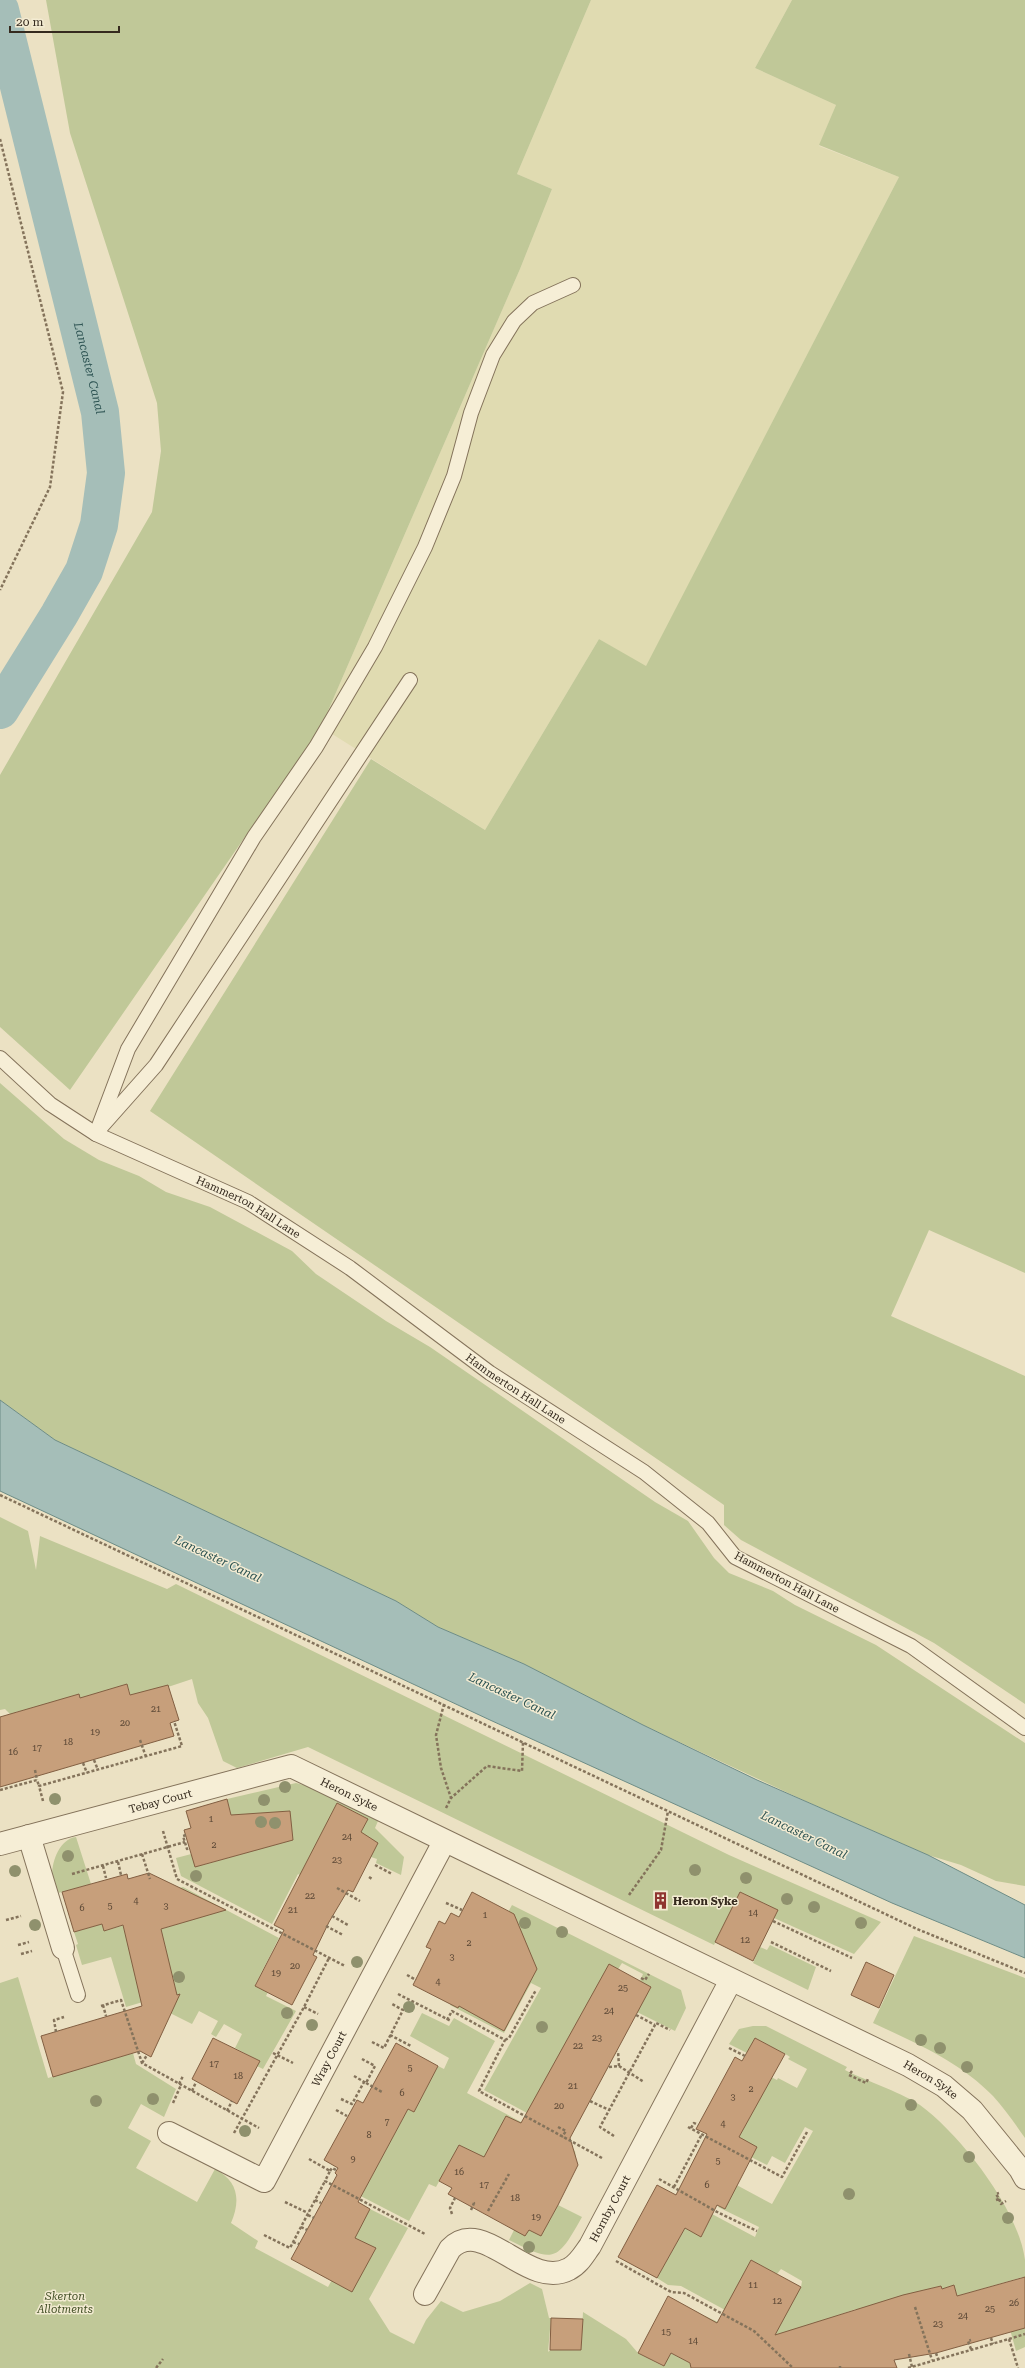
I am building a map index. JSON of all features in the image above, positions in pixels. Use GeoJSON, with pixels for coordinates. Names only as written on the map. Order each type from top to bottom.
{"type":"FeatureCollection","features":[{"type":"Feature","properties":{"kind":"street","name":"Tebay Court"},"geometry":{"type":"LineString","coordinates":[[0,1844],[291,1766]]}},
{"type":"Feature","properties":{"kind":"street","name":"Heron Syke"},"geometry":{"type":"LineString","coordinates":[[291,1766],[444,1842],[908,2065],[944,2086],[972,2110],[1020,2169],[1025,2178]]}},
{"type":"Feature","properties":{"kind":"street"},"geometry":{"type":"LineString","coordinates":[[29,1836],[62,1948]]}},
{"type":"Feature","properties":{"kind":"street","name":"Wray Court"},"geometry":{"type":"LineString","coordinates":[[169,2133],[264,2181],[444,1842]]}},
{"type":"Feature","properties":{"kind":"street","name":"Hornby Court"},"geometry":{"type":"LineString","coordinates":[[450,2248],[455,2243],[471,2239],[486,2244],[535,2270],[547,2274],[569,2269],[578,2262],[590,2246],[731,1980]]}},
{"type":"Feature","properties":{"kind":"street"},"geometry":{"type":"LineString","coordinates":[[425,2294],[450,2248]]}},
{"type":"Feature","properties":{"kind":"lane"},"geometry":{"type":"LineString","coordinates":[[96,1134],[128,1049],[254,837],[316,747],[375,646],[425,548],[454,476],[471,413],[493,355],[514,320],[533,303],[573,285]]}},
{"type":"Feature","properties":{"kind":"lane"},"geometry":{"type":"LineString","coordinates":[[96,1134],[156,1065],[410,680]]}},
{"type":"Feature","properties":{"kind":"lane","name":"Hammerton Hall Lane"},"geometry":{"type":"LineString","coordinates":[[0,1058],[50,1104],[96,1134],[248,1202],[350,1268],[490,1373],[644,1472],[708,1523],[735,1557],[911,1646],[1025,1728]]}},
{"type":"Feature","properties":{"kind":"lane"},"geometry":{"type":"LineString","coordinates":[[62,1948],[78,1995]]}},
{"type":"Feature","properties":{"kind":"path"},"geometry":{"type":"LineString","coordinates":[[0,139],[63,392],[50,487],[0,590]]}},
{"type":"Feature","properties":{"kind":"path"},"geometry":{"type":"LineString","coordinates":[[0,1495],[917,1929],[1025,1972]]}},
{"type":"Feature","properties":{"kind":"path"},"geometry":{"type":"LineString","coordinates":[[444,1704],[436,1735],[441,1768],[450,1798]]}},
{"type":"Feature","properties":{"kind":"path"},"geometry":{"type":"LineString","coordinates":[[39,1786],[182,1746],[174,1721]]}},
{"type":"Feature","properties":{"kind":"path"},"geometry":{"type":"LineString","coordinates":[[140,1740],[146,1756]]}},
{"type":"Feature","properties":{"kind":"path"},"geometry":{"type":"LineString","coordinates":[[444,1812],[450,1798],[488,1766],[522,1771],[523,1742]]}},
{"type":"Feature","properties":{"kind":"path"},"geometry":{"type":"LineString","coordinates":[[94,1760],[98,1770]]}},
{"type":"Feature","properties":{"kind":"path"},"geometry":{"type":"LineString","coordinates":[[83,1763],[87,1773]]}},
{"type":"Feature","properties":{"kind":"path"},"geometry":{"type":"LineString","coordinates":[[35,1770],[51,1830]]}},
{"type":"Feature","properties":{"kind":"path"},"geometry":{"type":"LineString","coordinates":[[0,1789],[37,1780]]}},
{"type":"Feature","properties":{"kind":"path"},"geometry":{"type":"LineString","coordinates":[[625,1902],[661,1850],[668,1810]]}},
{"type":"Feature","properties":{"kind":"path"},"geometry":{"type":"LineString","coordinates":[[161,1824],[177,1879],[350,1968]]}},
{"type":"Feature","properties":{"kind":"path"},"geometry":{"type":"LineString","coordinates":[[186,1835],[183,1836],[187,1849],[190,1848]]}},
{"type":"Feature","properties":{"kind":"path"},"geometry":{"type":"LineString","coordinates":[[43,1882],[185,1842]]}},
{"type":"Feature","properties":{"kind":"path"},"geometry":{"type":"LineString","coordinates":[[142,1854],[150,1879]]}},
{"type":"Feature","properties":{"kind":"path"},"geometry":{"type":"LineString","coordinates":[[118,1861],[121,1875]]}},
{"type":"Feature","properties":{"kind":"path"},"geometry":{"type":"LineString","coordinates":[[375,1865],[395,1876]]}},
{"type":"Feature","properties":{"kind":"path"},"geometry":{"type":"LineString","coordinates":[[103,1866],[106,1878]]}},
{"type":"Feature","properties":{"kind":"path"},"geometry":{"type":"LineString","coordinates":[[337,1888],[360,1901]]}},
{"type":"Feature","properties":{"kind":"path"},"geometry":{"type":"LineString","coordinates":[[439,1900],[462,1910]]}},
{"type":"Feature","properties":{"kind":"path"},"geometry":{"type":"LineString","coordinates":[[332,1916],[348,1925]]}},
{"type":"Feature","properties":{"kind":"path"},"geometry":{"type":"LineString","coordinates":[[773,1921],[852,1958]]}},
{"type":"Feature","properties":{"kind":"path"},"geometry":{"type":"LineString","coordinates":[[326,1926],[343,1935]]}},
{"type":"Feature","properties":{"kind":"path"},"geometry":{"type":"LineString","coordinates":[[771,1942],[831,1971]]}},
{"type":"Feature","properties":{"kind":"path"},"geometry":{"type":"LineString","coordinates":[[18,1945],[25,1943]]}},
{"type":"Feature","properties":{"kind":"path"},"geometry":{"type":"LineString","coordinates":[[21,1954],[26,1952]]}},
{"type":"Feature","properties":{"kind":"path"},"geometry":{"type":"LineString","coordinates":[[220,2159],[329,1958]]}},
{"type":"Feature","properties":{"kind":"path"},"geometry":{"type":"LineString","coordinates":[[641,1978],[645,1980],[649,1973]]}},
{"type":"Feature","properties":{"kind":"path"},"geometry":{"type":"LineString","coordinates":[[536,1990],[509,2038],[505,2040],[479,2092],[608,2161]]}},
{"type":"Feature","properties":{"kind":"path"},"geometry":{"type":"LineString","coordinates":[[392,1991],[451,2021]]}},
{"type":"Feature","properties":{"kind":"path"},"geometry":{"type":"LineString","coordinates":[[96,2008],[121,2000],[142,2063],[262,2130]]}},
{"type":"Feature","properties":{"kind":"path"},"geometry":{"type":"LineString","coordinates":[[103,2006],[106,2016]]}},
{"type":"Feature","properties":{"kind":"path"},"geometry":{"type":"LineString","coordinates":[[447,2020],[452,2011],[505,2040]]}},
{"type":"Feature","properties":{"kind":"path"},"geometry":{"type":"LineString","coordinates":[[636,2015],[655,2025],[656,2023],[678,2033]]}},
{"type":"Feature","properties":{"kind":"path"},"geometry":{"type":"LineString","coordinates":[[56,2032],[54,2020],[67,2016]]}},
{"type":"Feature","properties":{"kind":"path"},"geometry":{"type":"LineString","coordinates":[[619,2138],[600,2127],[655,2025]]}},
{"type":"Feature","properties":{"kind":"path"},"geometry":{"type":"LineString","coordinates":[[390,2035],[411,2046]]}},
{"type":"Feature","properties":{"kind":"path"},"geometry":{"type":"LineString","coordinates":[[618,2051],[619,2066],[628,2074],[648,2084]]}},
{"type":"Feature","properties":{"kind":"path"},"geometry":{"type":"LineString","coordinates":[[142,2063],[147,2054]]}},
{"type":"Feature","properties":{"kind":"path"},"geometry":{"type":"LineString","coordinates":[[609,2067],[619,2066]]}},
{"type":"Feature","properties":{"kind":"path"},"geometry":{"type":"LineString","coordinates":[[179,2084],[183,2076]]}},
{"type":"Feature","properties":{"kind":"path"},"geometry":{"type":"LineString","coordinates":[[192,2091],[196,2082]]}},
{"type":"Feature","properties":{"kind":"path"},"geometry":{"type":"LineString","coordinates":[[366,2083],[382,2092]]}},
{"type":"Feature","properties":{"kind":"path"},"geometry":{"type":"LineString","coordinates":[[227,2111],[232,2101]]}},
{"type":"Feature","properties":{"kind":"path"},"geometry":{"type":"LineString","coordinates":[[590,2101],[609,2110]]}},
{"type":"Feature","properties":{"kind":"path"},"geometry":{"type":"LineString","coordinates":[[691,2128],[694,2123],[698,2126]]}},
{"type":"Feature","properties":{"kind":"path"},"geometry":{"type":"LineString","coordinates":[[558,2127],[566,2130],[562,2137]]}},
{"type":"Feature","properties":{"kind":"path"},"geometry":{"type":"LineString","coordinates":[[674,2187],[702,2134],[782,2177],[807,2132]]}},
{"type":"Feature","properties":{"kind":"path"},"geometry":{"type":"LineString","coordinates":[[691,2155],[696,2157]]}},
{"type":"Feature","properties":{"kind":"path"},"geometry":{"type":"LineString","coordinates":[[303,2156],[330,2171]]}},
{"type":"Feature","properties":{"kind":"path"},"geometry":{"type":"LineString","coordinates":[[686,2165],[691,2168]]}},
{"type":"Feature","properties":{"kind":"path"},"geometry":{"type":"LineString","coordinates":[[264,2235],[290,2248],[330,2171],[332,2168],[336,2170]]}},
{"type":"Feature","properties":{"kind":"path"},"geometry":{"type":"LineString","coordinates":[[487,2213],[509,2172]]}},
{"type":"Feature","properties":{"kind":"path"},"geometry":{"type":"LineString","coordinates":[[657,2178],[757,2231]]}},
{"type":"Feature","properties":{"kind":"path"},"geometry":{"type":"LineString","coordinates":[[325,2181],[450,2248]]}},
{"type":"Feature","properties":{"kind":"path"},"geometry":{"type":"LineString","coordinates":[[450,2208],[455,2198]]}},
{"type":"Feature","properties":{"kind":"path"},"geometry":{"type":"LineString","coordinates":[[315,2200],[321,2203]]}},
{"type":"Feature","properties":{"kind":"path"},"geometry":{"type":"LineString","coordinates":[[472,2202],[474,2203],[473,2205]]}},
{"type":"Feature","properties":{"kind":"path"},"geometry":{"type":"LineString","coordinates":[[308,2214],[314,2218]]}},
{"type":"Feature","properties":{"kind":"path"},"geometry":{"type":"LineString","coordinates":[[301,2227],[307,2230]]}},
{"type":"Feature","properties":{"kind":"path"},"geometry":{"type":"LineString","coordinates":[[293,2242],[299,2244]]}},
{"type":"Feature","properties":{"kind":"path"},"geometry":{"type":"LineString","coordinates":[[613,2259],[671,2292],[684,2293],[754,2331],[793,2368]]}},
{"type":"Feature","properties":{"kind":"path"},"geometry":{"type":"LineString","coordinates":[[915,2307],[932,2360]]}},
{"type":"Feature","properties":{"kind":"path"},"geometry":{"type":"LineString","coordinates":[[908,2368],[932,2360],[1009,2340],[1025,2334]]}},
{"type":"Feature","properties":{"kind":"path"},"geometry":{"type":"LineString","coordinates":[[991,2338],[993,2344]]}},
{"type":"Feature","properties":{"kind":"path"},"geometry":{"type":"LineString","coordinates":[[971,2340],[968,2341],[971,2350]]}},
{"type":"Feature","properties":{"kind":"path"},"geometry":{"type":"LineString","coordinates":[[1009,2340],[1018,2368]]}},
{"type":"Feature","properties":{"kind":"path"},"geometry":{"type":"LineString","coordinates":[[936,2353],[938,2359]]}},
{"type":"Feature","properties":{"kind":"path"},"geometry":{"type":"LineString","coordinates":[[909,2354],[912,2367]]}},
{"type":"Feature","properties":{"kind":"path"},"geometry":{"type":"LineString","coordinates":[[156,2368],[163,2359]]}},
{"type":"Feature","properties":{"kind":"shaded area"},"geometry":{"type":"Polygon","coordinates":[[[591,0],[792,0],[755,68],[836,105],[819,146],[899,177],[646,667],[599,639],[485,830],[321,727],[520,269],[552,189],[517,174],[591,0]]]}},
{"type":"Feature","properties":{"kind":"green space"},"geometry":{"type":"Polygon","coordinates":[[[46,0],[591,0],[517,174],[552,189],[520,269],[321,727],[70,1090],[0,1027],[0,775],[152,512],[161,451],[157,403],[70,133],[46,0]]]}},
{"type":"Feature","properties":{"kind":"green space"},"geometry":{"type":"Polygon","coordinates":[[[792,0],[1025,0],[1025,1273],[929,1230],[891,1316],[1025,1376],[1025,1704],[934,1643],[741,1540],[724,1525],[724,1505],[150,1111],[371,759],[485,830],[599,639],[646,666],[899,177],[819,145],[836,105],[755,68],[792,0]]]}},
{"type":"Feature","properties":{"kind":"green space"},"geometry":{"type":"Polygon","coordinates":[[[0,1083],[64,1139],[99,1160],[139,1176],[166,1192],[210,1207],[292,1251],[316,1274],[386,1321],[430,1347],[655,1502],[688,1521],[714,1558],[729,1573],[773,1591],[795,1605],[876,1645],[1025,1743],[1025,1886],[996,1881],[961,1865],[928,1855],[803,1800],[643,1725],[524,1664],[438,1627],[396,1601],[55,1440],[0,1400],[0,1083]]]}},
{"type":"Feature","properties":{"kind":"green space"},"geometry":{"type":"Polygon","coordinates":[[[0,1517],[28,1531],[36,1570],[40,1536],[167,1589],[176,1584],[729,1855],[881,1922],[854,1954],[774,1918],[778,1910],[740,1892],[714,1945],[308,1747],[237,1768],[223,1761],[208,1718],[198,1703],[192,1679],[132,1699],[127,1684],[105,1691],[41,1725],[36,1707],[16,1712],[16,1733],[10,1714],[5,1709],[0,1710],[0,1517]]]}},
{"type":"Feature","properties":{"kind":"green space"},"geometry":{"type":"Polygon","coordinates":[[[296,1783],[315,1788],[378,1821],[375,1828],[404,1857],[401,1875],[376,1863],[377,1859],[371,1857],[360,1834],[368,1819],[337,1803],[322,1833],[334,1893],[298,1874],[272,1924],[181,1876],[176,1858],[199,1852],[203,1865],[242,1854],[227,1799],[296,1783]]]}},
{"type":"Feature","properties":{"kind":"green space"},"geometry":{"type":"Polygon","coordinates":[[[76,1837],[91,1884],[58,1893],[53,1882],[52,1875],[55,1857],[61,1846],[70,1839],[76,1837]]]}},
{"type":"Feature","properties":{"kind":"green space"},"geometry":{"type":"Polygon","coordinates":[[[183,1887],[279,1938],[255,1985],[268,1992],[266,1996],[296,2011],[263,2069],[257,2066],[260,2061],[235,2048],[242,2034],[224,2024],[216,2037],[211,2034],[218,2021],[199,2011],[192,2024],[166,2011],[176,1992],[126,2007],[111,1957],[82,1965],[74,1932],[102,1924],[104,1931],[128,1924],[159,1930],[184,1922],[175,1889],[183,1887]]]}},
{"type":"Feature","properties":{"kind":"green space"},"geometry":{"type":"Polygon","coordinates":[[[512,1905],[681,1990],[686,2008],[675,2031],[637,2012],[640,1981],[643,1974],[622,1963],[527,2113],[484,2090],[541,1988],[531,1983],[504,2033],[450,2005],[489,1932],[507,1914],[512,1905]]]}},
{"type":"Feature","properties":{"kind":"green space"},"geometry":{"type":"Polygon","coordinates":[[[914,1936],[1025,1978],[1025,2138],[1006,2111],[993,2096],[966,2073],[937,2054],[873,2023],[914,1936]]]}},
{"type":"Feature","properties":{"kind":"green space"},"geometry":{"type":"Polygon","coordinates":[[[770,1945],[816,1967],[808,1990],[753,1963],[760,1947],[767,1950],[770,1945]]]}},
{"type":"Feature","properties":{"kind":"green space","name":"Skerton Allotments"},"geometry":{"type":"Polygon","coordinates":[[[18,1977],[48,2078],[133,2053],[136,2064],[176,2089],[164,2117],[141,2104],[128,2128],[151,2141],[136,2168],[197,2202],[215,2169],[223,2174],[233,2185],[235,2192],[236,2207],[231,2223],[258,2241],[255,2248],[328,2287],[370,2209],[408,2228],[369,2299],[390,2332],[414,2344],[426,2320],[441,2301],[463,2312],[500,2301],[530,2283],[542,2289],[549,2318],[551,2318],[548,2352],[550,2350],[581,2350],[583,2312],[626,2339],[638,2353],[663,2366],[671,2353],[695,2366],[701,2323],[705,2316],[718,2322],[762,2368],[0,2368],[0,1983],[18,1977]]]}},
{"type":"Feature","properties":{"kind":"green space"},"geometry":{"type":"Polygon","coordinates":[[[422,2013],[449,2026],[454,2018],[495,2041],[467,2093],[575,2151],[576,2158],[483,2157],[459,2145],[436,2187],[429,2184],[409,2221],[351,2191],[367,2185],[408,2109],[414,2112],[438,2066],[444,2069],[449,2058],[410,2036],[422,2013]]]}},
{"type":"Feature","properties":{"kind":"green space"},"geometry":{"type":"Polygon","coordinates":[[[753,2026],[766,2026],[847,2067],[845,2070],[913,2101],[936,2118],[952,2134],[985,2175],[1000,2197],[1012,2219],[1020,2240],[1025,2260],[1025,2285],[1023,2277],[957,2296],[954,2285],[942,2289],[940,2286],[918,2292],[860,2323],[856,2309],[836,2316],[843,2365],[761,2330],[801,2287],[802,2281],[781,2269],[777,2274],[751,2260],[736,2316],[681,2286],[668,2285],[657,2278],[685,2228],[701,2237],[710,2219],[694,2211],[697,2206],[755,2237],[759,2227],[718,2207],[719,2206],[725,2209],[736,2187],[731,2182],[772,2204],[813,2131],[805,2127],[785,2163],[772,2156],[767,2165],[733,2148],[771,2077],[777,2080],[778,2078],[797,2088],[807,2069],[788,2059],[790,2057],[787,2055],[755,2038],[747,2053],[729,2044],[739,2029],[753,2026]]]}},
{"type":"Feature","properties":{"kind":"green space"},"geometry":{"type":"Polygon","coordinates":[[[558,2205],[582,2217],[574,2232],[560,2250],[553,2254],[545,2255],[509,2240],[514,2230],[528,2229],[541,2236],[558,2205]]]}},
{"type":"Feature","properties":{"kind":"green space"},"geometry":{"type":"Polygon","coordinates":[[[1009,2326],[1025,2328],[1025,2347],[1016,2351],[1009,2326]]]}},
{"type":"Feature","properties":{"kind":"water"},"geometry":{"type":"Polygon","coordinates":[[[0,1400],[55,1440],[396,1601],[438,1627],[524,1664],[643,1725],[757,1780],[928,1855],[1025,1905],[1025,1958],[892,1903],[490,1720],[0,1491],[0,1400]]]}},
{"type":"Feature","properties":{"kind":"building"},"geometry":{"type":"Polygon","coordinates":[[[127,1684],[130,1695],[168,1685],[179,1720],[170,1723],[174,1736],[0,1787],[0,1717],[79,1694],[80,1698],[127,1684]]]}},
{"type":"Feature","properties":{"kind":"building"},"geometry":{"type":"Polygon","coordinates":[[[227,1799],[231,1815],[290,1811],[293,1840],[195,1867],[184,1830],[191,1828],[186,1811],[227,1799]]]}},
{"type":"Feature","properties":{"kind":"building"},"geometry":{"type":"Polygon","coordinates":[[[337,1803],[368,1819],[361,1832],[378,1843],[353,1892],[348,1890],[329,1922],[313,1955],[317,1957],[292,2005],[255,1986],[284,1930],[274,1925],[337,1803]]]}},
{"type":"Feature","properties":{"kind":"building"},"geometry":{"type":"Polygon","coordinates":[[[149,1873],[226,1910],[161,1929],[177,1995],[180,1994],[151,2057],[140,2051],[53,2077],[41,2036],[142,2006],[123,1925],[104,1931],[102,1924],[74,1932],[62,1892],[127,1874],[128,1879],[149,1873]]]}},
{"type":"Feature","properties":{"kind":"building"},"geometry":{"type":"Polygon","coordinates":[[[472,1892],[514,1914],[537,1969],[504,2031],[459,2006],[458,2008],[413,1985],[431,1949],[426,1947],[439,1921],[445,1924],[451,1913],[459,1917],[472,1892]]]}},
{"type":"Feature","properties":{"kind":"building"},"geometry":{"type":"Polygon","coordinates":[[[740,1892],[778,1910],[753,1961],[715,1942],[740,1892]]]}},
{"type":"Feature","properties":{"kind":"building"},"geometry":{"type":"Polygon","coordinates":[[[866,1962],[894,1975],[879,2008],[851,1995],[866,1962]]]}},
{"type":"Feature","properties":{"kind":"building"},"geometry":{"type":"Polygon","coordinates":[[[609,1964],[651,1987],[570,2138],[578,2165],[558,2205],[541,2236],[529,2230],[525,2236],[448,2194],[452,2188],[439,2181],[459,2145],[484,2157],[506,2116],[521,2123],[609,1964]]]}},
{"type":"Feature","properties":{"kind":"building"},"geometry":{"type":"Polygon","coordinates":[[[213,2038],[260,2061],[237,2104],[192,2079],[213,2038]]]}},
{"type":"Feature","properties":{"kind":"building"},"geometry":{"type":"Polygon","coordinates":[[[755,2038],[785,2054],[739,2137],[757,2147],[725,2209],[717,2205],[701,2237],[685,2228],[657,2278],[618,2257],[657,2185],[676,2195],[707,2134],[696,2129],[735,2057],[742,2061],[755,2038]]]}},
{"type":"Feature","properties":{"kind":"building"},"geometry":{"type":"Polygon","coordinates":[[[396,2043],[438,2066],[414,2112],[408,2109],[358,2202],[370,2209],[355,2238],[376,2248],[352,2292],[291,2259],[337,2175],[335,2173],[338,2168],[324,2160],[357,2100],[363,2103],[396,2043]]]}},
{"type":"Feature","properties":{"kind":"building"},"geometry":{"type":"Polygon","coordinates":[[[751,2260],[801,2287],[775,2335],[903,2295],[941,2286],[942,2289],[954,2285],[957,2296],[1025,2277],[1025,2328],[936,2353],[894,2360],[897,2368],[691,2368],[690,2363],[671,2353],[664,2366],[638,2353],[668,2296],[717,2323],[751,2260]]]}},
{"type":"Feature","properties":{"kind":"building"},"geometry":{"type":"Polygon","coordinates":[[[551,2318],[583,2319],[581,2350],[550,2350],[551,2318]]]}},
{"type":"Feature","properties":{"kind":"waterway","name":"Lancaster Canal"},"geometry":{"type":"LineString","coordinates":[[0,10],[100,412],[106,473],[99,525],[84,571],[59,615],[0,710]]}},
{"type":"Feature","properties":{"kind":"place","name":"Heron Syke"},"geometry":{"type":"Point","coordinates":[660,1901]}}]}
